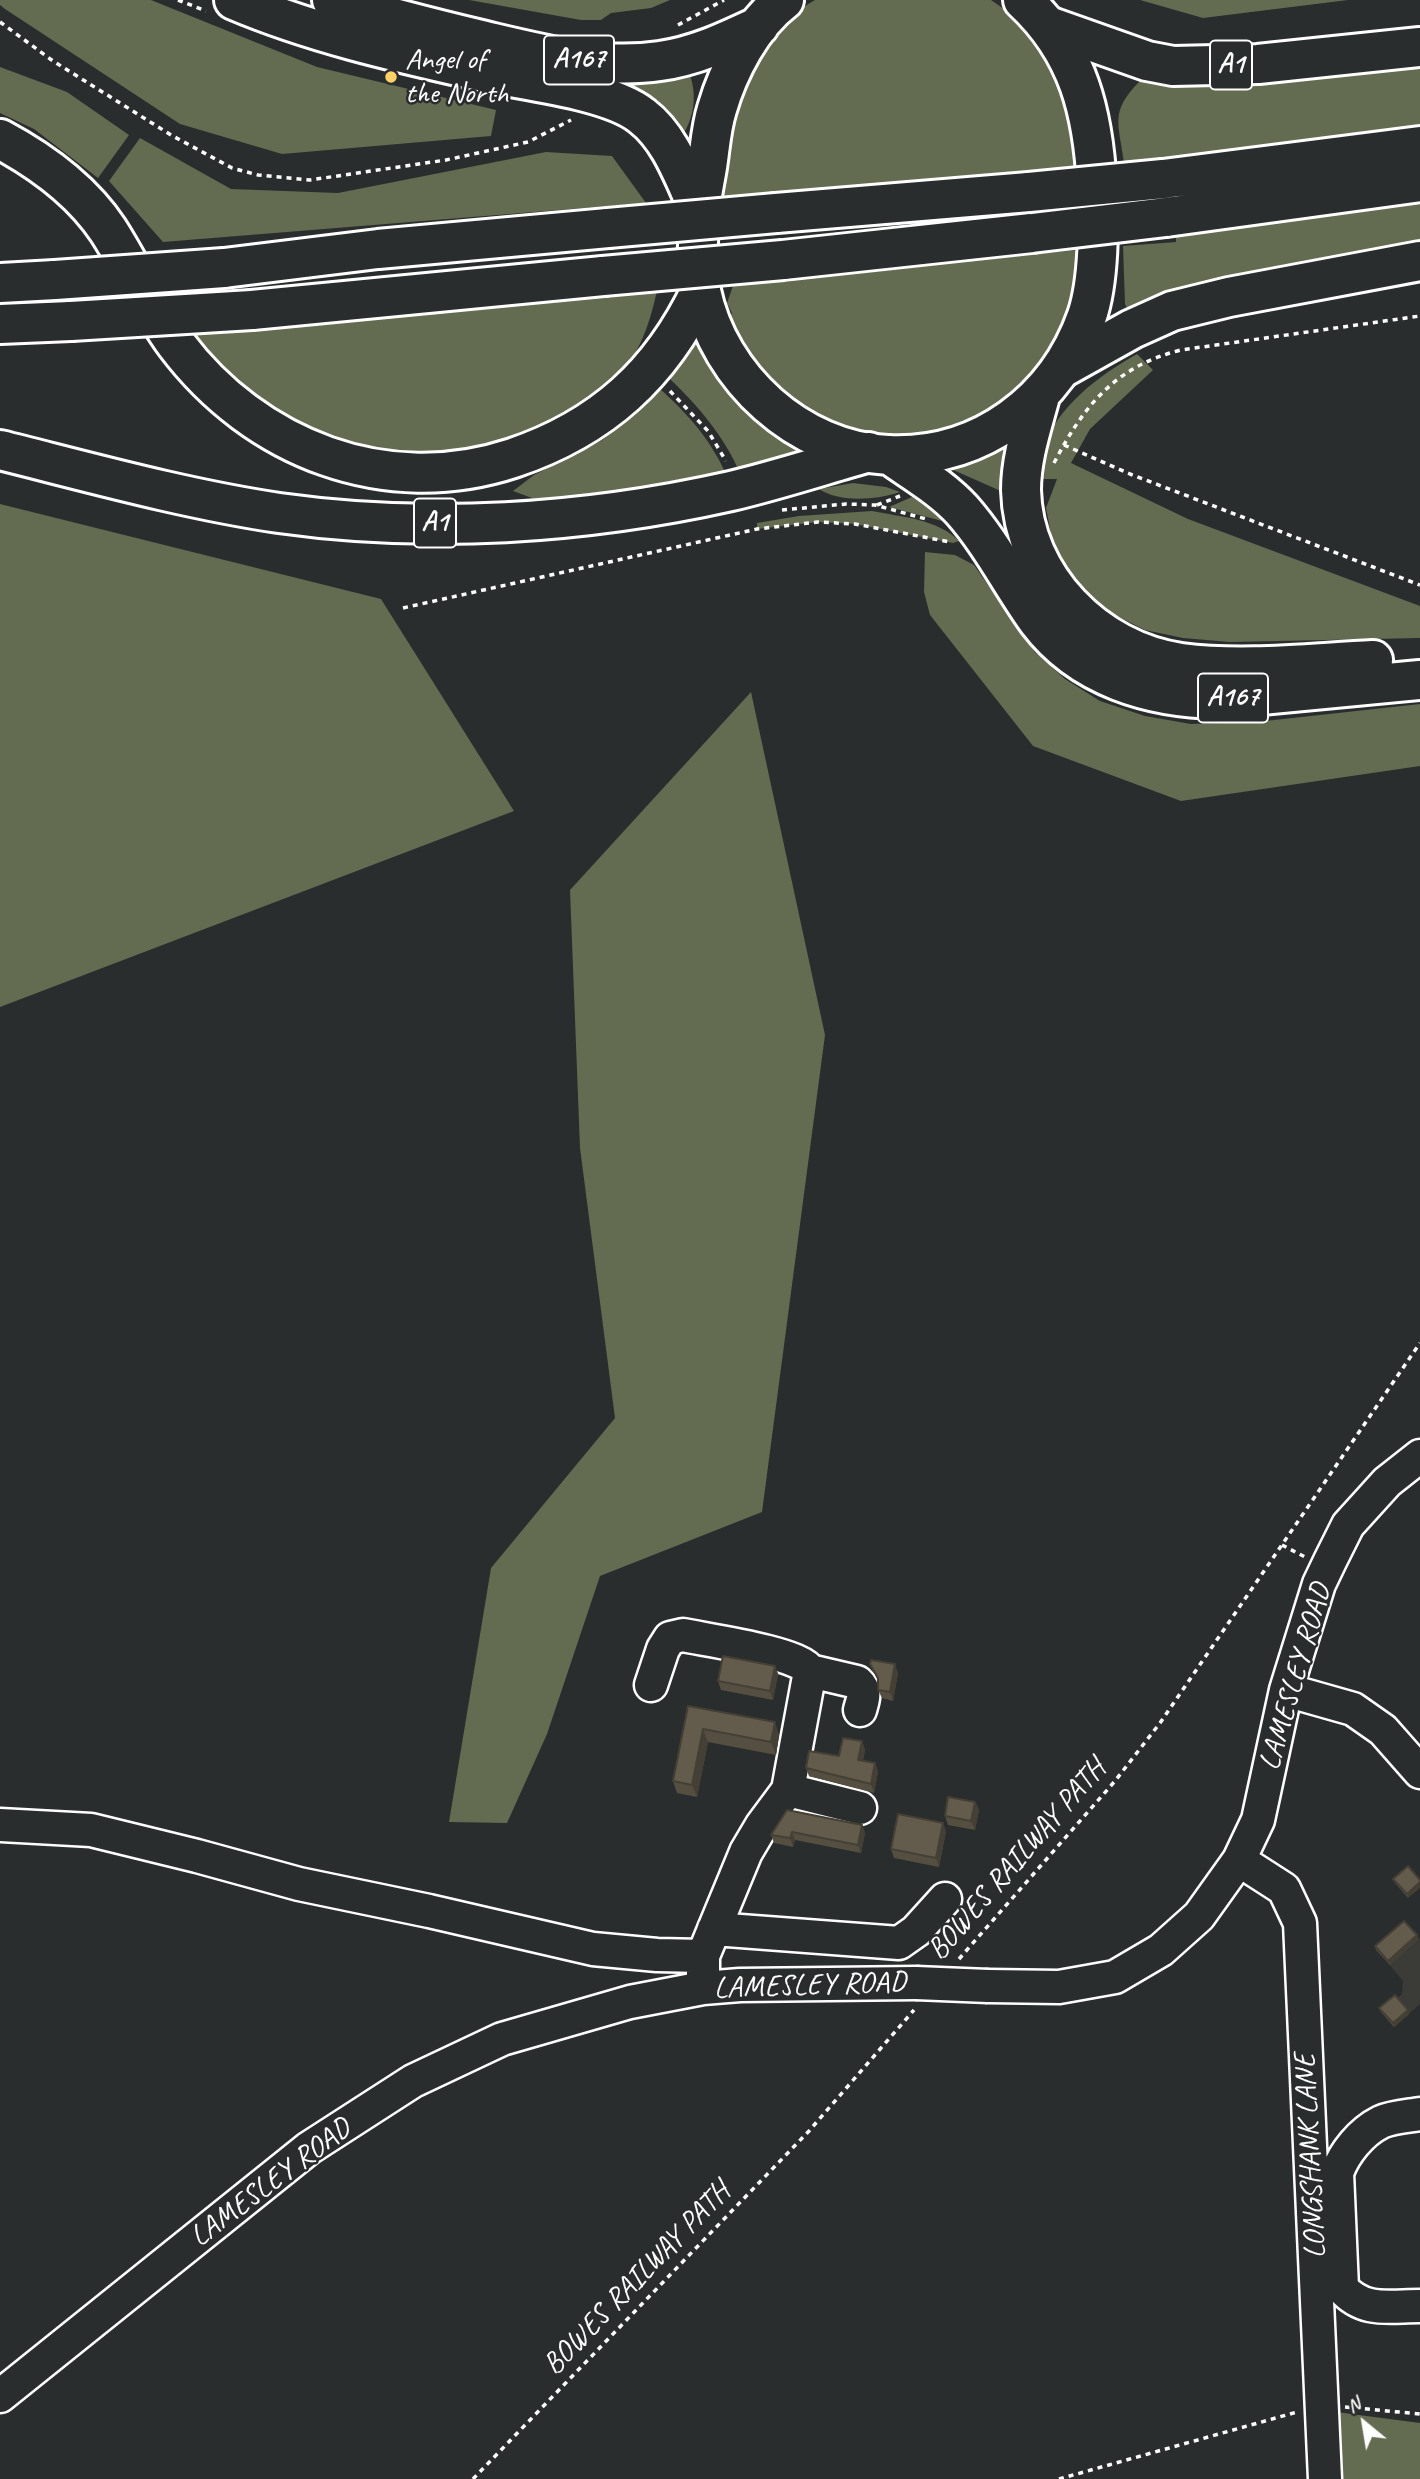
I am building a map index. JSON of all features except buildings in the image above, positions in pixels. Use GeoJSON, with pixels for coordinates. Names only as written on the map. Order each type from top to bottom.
{"type":"FeatureCollection","features":[{"type":"Feature","properties":{"kind":"main road","name":"A167"},"geometry":{"type":"LineString","coordinates":[[234,0],[300,24],[371,45],[589,94],[629,107],[651,123],[662,136],[699,210]]}},
{"type":"Feature","properties":{"kind":"main road","name":"A167"},"geometry":{"type":"LineString","coordinates":[[342,2],[409,23],[597,64],[661,61],[711,49],[772,13]]}},
{"type":"Feature","properties":{"kind":"main road","name":"A167"},"geometry":{"type":"LineString","coordinates":[[772,13],[734,65],[716,110],[699,210],[698,247],[701,290],[720,342],[731,362],[764,402],[805,430],[836,443],[879,454],[930,483],[961,509],[1039,622],[1058,644],[1108,677],[1132,687],[1185,698],[1219,699],[1420,680]]}},
{"type":"Feature","properties":{"kind":"main road","name":"A167"},"geometry":{"type":"LineString","coordinates":[[879,454],[938,450],[971,440],[1003,424],[1040,396],[1064,366],[1088,313],[1095,284],[1098,203],[1095,148],[1088,107],[1077,76],[1035,13]]}},
{"type":"Feature","properties":{"kind":"main road","name":"A1"},"geometry":{"type":"LineString","coordinates":[[1035,13],[1147,61],[1173,66],[1258,64],[1420,47]]}},
{"type":"Feature","properties":{"kind":"main road","name":"A1"},"geometry":{"type":"LineString","coordinates":[[0,139],[31,156],[59,177],[84,201],[106,228],[173,341],[196,370],[222,396],[250,418],[282,437],[315,452],[350,463],[386,470],[459,470],[495,464],[532,452],[567,435],[615,403],[650,370],[679,332],[701,290]]}},
{"type":"Feature","properties":{"kind":"main road"},"geometry":{"type":"LineString","coordinates":[[0,283],[225,268],[379,249],[776,212],[1029,192],[1163,179],[1420,146]]}},
{"type":"Feature","properties":{"kind":"main road"},"geometry":{"type":"LineString","coordinates":[[0,324],[252,310],[783,260],[1166,217],[1420,182]]}},
{"type":"Feature","properties":{"kind":"main road"},"geometry":{"type":"LineString","coordinates":[[1064,366],[1150,319],[1172,311],[1420,261]]}},
{"type":"Feature","properties":{"kind":"main road","name":"A167"},"geometry":{"type":"LineString","coordinates":[[1040,396],[1024,460],[1021,492],[1030,543],[1040,566],[1065,599],[1080,616],[1102,633],[1151,655],[1178,662],[1217,666],[1420,657]]}},
{"type":"Feature","properties":{"kind":"main road","name":"A1"},"geometry":{"type":"LineString","coordinates":[[0,450],[144,486],[279,513],[352,520],[429,523],[510,522],[680,501],[879,454]]}},
{"type":"Feature","properties":{"kind":"street","name":"LAMESLEY ROAD"},"geometry":{"type":"LineString","coordinates":[[0,2396],[309,2148],[413,2081],[502,2039],[630,2002],[704,1988],[740,1985],[916,1995],[988,1986],[1059,1987],[1115,1977],[1161,1950],[1199,1916],[1239,1860],[1258,1821],[1286,1690],[1320,1584],[1348,1525],[1387,1482],[1420,1456]]}},
{"type":"Feature","properties":{"kind":"street"},"geometry":{"type":"LineString","coordinates":[[652,1685],[663,1649],[670,1638],[683,1635],[782,1655],[806,1665],[810,1671],[857,1682],[863,1687],[864,1694],[860,1710]]}},
{"type":"Feature","properties":{"kind":"street"},"geometry":{"type":"LineString","coordinates":[[704,1988],[708,1943],[750,1845],[788,1790],[810,1671]]}},
{"type":"Feature","properties":{"kind":"street"},"geometry":{"type":"LineString","coordinates":[[1286,1690],[1353,1709],[1383,1730],[1420,1772]]}},
{"type":"Feature","properties":{"kind":"street"},"geometry":{"type":"LineString","coordinates":[[788,1790],[860,1808]]}},
{"type":"Feature","properties":{"kind":"street"},"geometry":{"type":"LineString","coordinates":[[0,1825],[91,1830],[299,1884],[593,1949],[657,1955],[708,1943],[899,1942],[916,1931],[944,1899]]}},
{"type":"Feature","properties":{"kind":"street","name":"LONGSHANK LANE"},"geometry":{"type":"LineString","coordinates":[[1239,1860],[1283,1889],[1300,1923],[1325,2479]]}},
{"type":"Feature","properties":{"kind":"street"},"geometry":{"type":"LineString","coordinates":[[1420,2114],[1381,2122],[1350,2146],[1337,2173],[1342,2288],[1351,2298],[1364,2305],[1420,2306]]}},
{"type":"Feature","properties":{"kind":"path"},"geometry":{"type":"LineString","coordinates":[[668,27],[695,17],[724,0]]}},
{"type":"Feature","properties":{"kind":"path"},"geometry":{"type":"LineString","coordinates":[[0,22],[53,61],[171,135],[232,168],[258,175],[310,180],[446,160],[528,142],[572,120]]}},
{"type":"Feature","properties":{"kind":"path"},"geometry":{"type":"LineString","coordinates":[[1420,316],[1181,350],[1147,360],[1126,373],[1093,403],[1064,445],[1130,474],[1420,585]]}},
{"type":"Feature","properties":{"kind":"path"},"geometry":{"type":"LineString","coordinates":[[666,386],[708,430],[731,472]]}},
{"type":"Feature","properties":{"kind":"path"},"geometry":{"type":"LineString","coordinates":[[779,510],[846,504],[875,505],[905,495]]}},
{"type":"Feature","properties":{"kind":"path"},"geometry":{"type":"LineString","coordinates":[[403,608],[757,529],[818,522],[855,524],[990,548]]}},
{"type":"Feature","properties":{"kind":"path","name":"BOWES RAILWAY PATH"},"geometry":{"type":"LineString","coordinates":[[953,1966],[1115,1781],[1160,1723],[1420,1343]]}},
{"type":"Feature","properties":{"kind":"path","name":"BOWES RAILWAY PATH"},"geometry":{"type":"LineString","coordinates":[[473,2479],[808,2131],[916,1995]]}},
{"type":"Feature","properties":{"kind":"path"},"geometry":{"type":"LineString","coordinates":[[1059,2479],[1323,2404],[1420,2414]]}},
{"type":"Feature","properties":{"kind":"shaded area"},"geometry":{"type":"Polygon","coordinates":[[[1420,1938],[1420,2004],[1394,2027],[1381,2012],[1402,1994],[1403,1981],[1377,1950],[1420,1938]]]}},
{"type":"Feature","properties":{"kind":"green space"},"geometry":{"type":"Polygon","coordinates":[[[0,0],[151,0],[317,67],[496,110],[491,136],[282,154],[180,124],[5,9],[0,5],[0,0]]]}},
{"type":"Feature","properties":{"kind":"green space"},"geometry":{"type":"Polygon","coordinates":[[[469,0],[670,0],[651,8],[611,13],[601,20],[581,20],[469,0]]]}},
{"type":"Feature","properties":{"kind":"green space"},"geometry":{"type":"Polygon","coordinates":[[[815,0],[991,0],[1024,23],[1062,80],[1079,167],[721,197],[727,126],[740,90],[756,60],[776,32],[815,0]]]}},
{"type":"Feature","properties":{"kind":"green space"},"geometry":{"type":"Polygon","coordinates":[[[1140,0],[1348,0],[1203,18],[1140,0]]]}},
{"type":"Feature","properties":{"kind":"green space"},"geometry":{"type":"Polygon","coordinates":[[[1420,61],[1420,131],[1313,145],[1124,163],[1118,119],[1124,101],[1140,81],[1193,82],[1420,61]]]}},
{"type":"Feature","properties":{"kind":"green space"},"geometry":{"type":"Polygon","coordinates":[[[0,67],[67,92],[129,135],[98,178],[34,129],[0,113],[0,67]]]}},
{"type":"Feature","properties":{"kind":"green space"},"geometry":{"type":"Polygon","coordinates":[[[550,71],[689,72],[694,99],[689,124],[680,140],[550,71]]]}},
{"type":"Feature","properties":{"kind":"green space"},"geometry":{"type":"Polygon","coordinates":[[[140,138],[231,189],[338,193],[546,152],[612,156],[646,203],[163,242],[109,181],[140,138]]]}},
{"type":"Feature","properties":{"kind":"green space"},"geometry":{"type":"Polygon","coordinates":[[[1420,203],[1420,247],[1129,312],[1125,304],[1123,246],[1176,242],[1176,234],[1420,203]]]}},
{"type":"Feature","properties":{"kind":"green space"},"geometry":{"type":"Polygon","coordinates":[[[1079,250],[1074,314],[1063,340],[1009,404],[954,431],[875,441],[795,409],[743,354],[727,318],[732,313],[727,303],[734,283],[1079,250]]]}},
{"type":"Feature","properties":{"kind":"green space"},"geometry":{"type":"Polygon","coordinates":[[[657,291],[646,329],[634,356],[618,376],[600,391],[553,419],[525,431],[496,441],[437,453],[376,451],[346,444],[301,426],[243,385],[193,334],[657,291]]]}},
{"type":"Feature","properties":{"kind":"green space"},"geometry":{"type":"Polygon","coordinates":[[[695,335],[811,453],[740,473],[710,423],[670,379],[695,335]]]}},
{"type":"Feature","properties":{"kind":"green space"},"geometry":{"type":"Polygon","coordinates":[[[1137,354],[1153,370],[1090,429],[1071,463],[1188,519],[1420,606],[1420,638],[1230,642],[1183,638],[1145,630],[1113,614],[1085,592],[1064,564],[1051,534],[1046,508],[1057,479],[1040,479],[1043,451],[1049,435],[1068,407],[1094,382],[1137,354]]]}},
{"type":"Feature","properties":{"kind":"green space"},"geometry":{"type":"Polygon","coordinates":[[[660,389],[698,429],[727,476],[565,502],[532,498],[513,491],[534,475],[601,441],[660,389]]]}},
{"type":"Feature","properties":{"kind":"green space"},"geometry":{"type":"Polygon","coordinates":[[[1019,434],[1003,492],[942,465],[1019,434]]]}},
{"type":"Feature","properties":{"kind":"green space"},"geometry":{"type":"Polygon","coordinates":[[[853,483],[886,487],[900,492],[858,499],[837,497],[819,489],[853,483]]]}},
{"type":"Feature","properties":{"kind":"green space"},"geometry":{"type":"Polygon","coordinates":[[[912,497],[946,519],[946,522],[889,507],[912,497]]]}},
{"type":"Feature","properties":{"kind":"green space"},"geometry":{"type":"Polygon","coordinates":[[[0,504],[381,599],[514,811],[0,1007],[0,504]]]}},
{"type":"Feature","properties":{"kind":"green space"},"geometry":{"type":"Polygon","coordinates":[[[872,511],[930,523],[959,541],[953,543],[855,524],[818,522],[757,529],[757,523],[799,516],[872,511]]]}},
{"type":"Feature","properties":{"kind":"green space"},"geometry":{"type":"Polygon","coordinates":[[[925,552],[955,555],[974,565],[1035,652],[1065,679],[1100,701],[1145,716],[1191,724],[1256,722],[1420,704],[1420,766],[1181,801],[1033,746],[930,615],[924,592],[925,552]]]}},
{"type":"Feature","properties":{"kind":"green space"},"geometry":{"type":"Polygon","coordinates":[[[751,692],[825,1035],[762,1512],[600,1576],[547,1734],[507,1823],[449,1822],[491,1568],[615,1418],[580,1148],[570,890],[751,692]]]}},
{"type":"Feature","properties":{"kind":"green space"},"geometry":{"type":"Polygon","coordinates":[[[1336,2412],[1420,2423],[1420,2479],[1336,2479],[1336,2412]]]}},
{"type":"Feature","properties":{"kind":"place","name":"Angel of the North"},"geometry":{"type":"Point","coordinates":[391,77]}}]}
